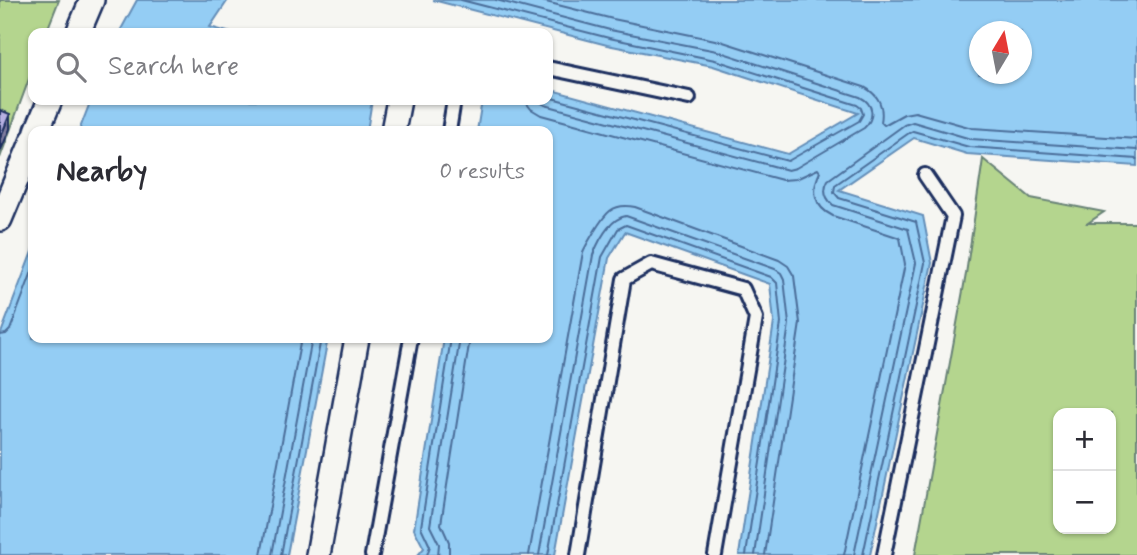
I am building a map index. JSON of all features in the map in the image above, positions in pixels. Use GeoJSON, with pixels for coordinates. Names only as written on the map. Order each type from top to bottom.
{"type":"FeatureCollection","features":[{"type":"Feature","properties":{"kind":"street"},"geometry":{"type":"LineString","coordinates":[[80,28],[92,0]]}},
{"type":"Feature","properties":{"kind":"street"},"geometry":{"type":"LineString","coordinates":[[39,126],[48,105]]}},
{"type":"Feature","properties":{"kind":"street"},"geometry":{"type":"LineString","coordinates":[[394,126],[398,105]]}},
{"type":"Feature","properties":{"kind":"street"},"geometry":{"type":"LineString","coordinates":[[0,219],[28,152]]}},
{"type":"Feature","properties":{"kind":"street"},"geometry":{"type":"LineString","coordinates":[[318,555],[356,343]]}},
{"type":"Feature","properties":{"kind":"lane"},"geometry":{"type":"LineString","coordinates":[[553,69],[689,97]]}},
{"type":"Feature","properties":{"kind":"lane"},"geometry":{"type":"LineString","coordinates":[[450,126],[453,105]]}},
{"type":"Feature","properties":{"kind":"lane"},"geometry":{"type":"LineString","coordinates":[[884,555],[953,216],[925,175]]}},
{"type":"Feature","properties":{"kind":"lane"},"geometry":{"type":"LineString","coordinates":[[578,555],[624,279],[651,264],[743,289],[756,318],[715,555]]}},
{"type":"Feature","properties":{"kind":"lane"},"geometry":{"type":"LineString","coordinates":[[372,555],[410,343]]}},
{"type":"Feature","properties":{"kind":"green space"},"geometry":{"type":"Polygon","coordinates":[[[0,0],[59,0],[48,28],[28,28],[28,82],[0,158],[0,0]]]}},
{"type":"Feature","properties":{"kind":"green space"},"geometry":{"type":"Polygon","coordinates":[[[983,159],[1031,198],[1104,212],[1088,223],[1137,223],[1137,555],[915,555],[966,274],[983,159]]]}},
{"type":"Feature","properties":{"kind":"water"},"geometry":{"type":"Polygon","coordinates":[[[137,0],[228,0],[210,27],[214,28],[122,28],[137,0]]]}},
{"type":"Feature","properties":{"kind":"water"},"geometry":{"type":"Polygon","coordinates":[[[433,0],[1137,0],[1137,166],[967,154],[914,138],[839,190],[923,216],[932,263],[870,555],[739,555],[774,322],[770,284],[625,232],[609,258],[555,555],[418,555],[424,548],[414,529],[443,343],[553,343],[553,126],[478,126],[481,105],[553,105],[553,90],[788,154],[858,113],[713,66],[607,45],[553,31],[553,28],[541,28],[433,0]]]}},
{"type":"Feature","properties":{"kind":"water"},"geometry":{"type":"Polygon","coordinates":[[[89,105],[371,105],[368,126],[81,126],[89,105]]]}},
{"type":"Feature","properties":{"kind":"water"},"geometry":{"type":"Polygon","coordinates":[[[28,262],[28,343],[327,343],[287,555],[0,555],[0,336],[28,262]]]}},
{"type":"Feature","properties":{"kind":"building"},"geometry":{"type":"Polygon","coordinates":[[[0,110],[10,114],[0,138],[0,110]]]}}]}
